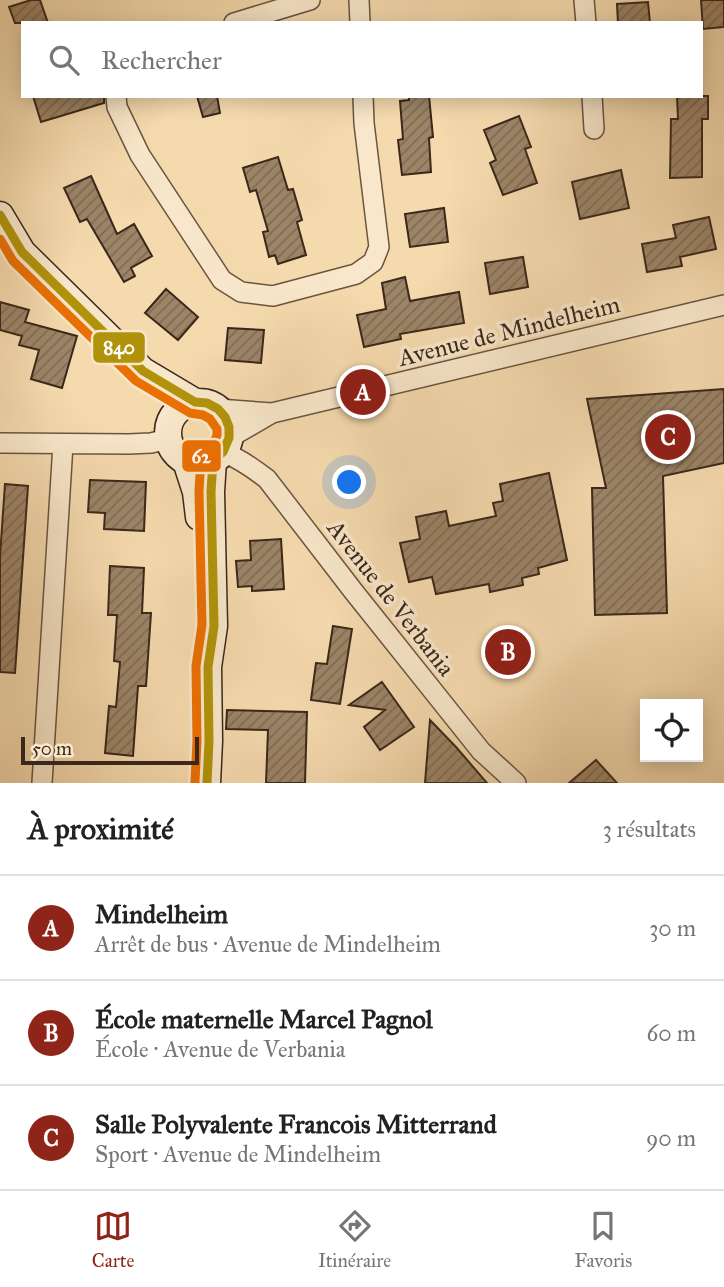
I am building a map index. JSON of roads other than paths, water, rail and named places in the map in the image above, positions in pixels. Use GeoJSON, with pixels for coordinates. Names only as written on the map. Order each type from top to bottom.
{"type":"FeatureCollection","features":[{"type":"Feature","properties":{"kind":"street"},"geometry":{"type":"LineString","coordinates":[[245,13],[310,0]]}},
{"type":"Feature","properties":{"kind":"street"},"geometry":{"type":"LineString","coordinates":[[359,0],[359,21]]}},
{"type":"Feature","properties":{"kind":"street"},"geometry":{"type":"LineString","coordinates":[[584,0],[586,21]]}},
{"type":"Feature","properties":{"kind":"street"},"geometry":{"type":"LineString","coordinates":[[116,98],[117,107],[140,155],[222,280],[241,292],[273,296],[356,274],[373,262],[379,247],[363,98]]}},
{"type":"Feature","properties":{"kind":"street"},"geometry":{"type":"LineString","coordinates":[[592,98],[594,129]]}},
{"type":"Feature","properties":{"kind":"street"},"geometry":{"type":"LineString","coordinates":[[0,215],[22,252],[143,371],[207,405],[225,417],[229,427],[211,492],[214,626],[208,667],[207,783]]}},
{"type":"Feature","properties":{"kind":"street","name":"Avenue de Mindelheim"},"geometry":{"type":"LineString","coordinates":[[222,450],[272,413],[724,305]]}},
{"type":"Feature","properties":{"kind":"street"},"geometry":{"type":"LineString","coordinates":[[143,371],[162,408],[172,448],[178,456],[195,464],[205,463],[222,450]]}},
{"type":"Feature","properties":{"kind":"street"},"geometry":{"type":"LineString","coordinates":[[0,443],[151,443],[168,432],[172,417],[186,404],[272,413]]}},
{"type":"Feature","properties":{"kind":"street"},"geometry":{"type":"LineString","coordinates":[[42,783],[63,444]]}},
{"type":"Feature","properties":{"kind":"street","name":"Avenue de Verbania"},"geometry":{"type":"LineString","coordinates":[[222,450],[244,461],[267,479],[481,751],[516,783]]}},
{"type":"Feature","properties":{"kind":"street"},"geometry":{"type":"LineString","coordinates":[[186,461],[199,511],[201,628],[208,667]]}},
{"type":"Feature","properties":{"kind":"place","name":"Mindelheim"},"geometry":{"type":"Point","coordinates":[363,392]}},
{"type":"Feature","properties":{"kind":"place","name":"Salle Polyvalente Francois Mitterrand"},"geometry":{"type":"Point","coordinates":[668,437]}},
{"type":"Feature","properties":{"kind":"place","name":"École maternelle Marcel Pagnol"},"geometry":{"type":"Point","coordinates":[508,652]}}]}
